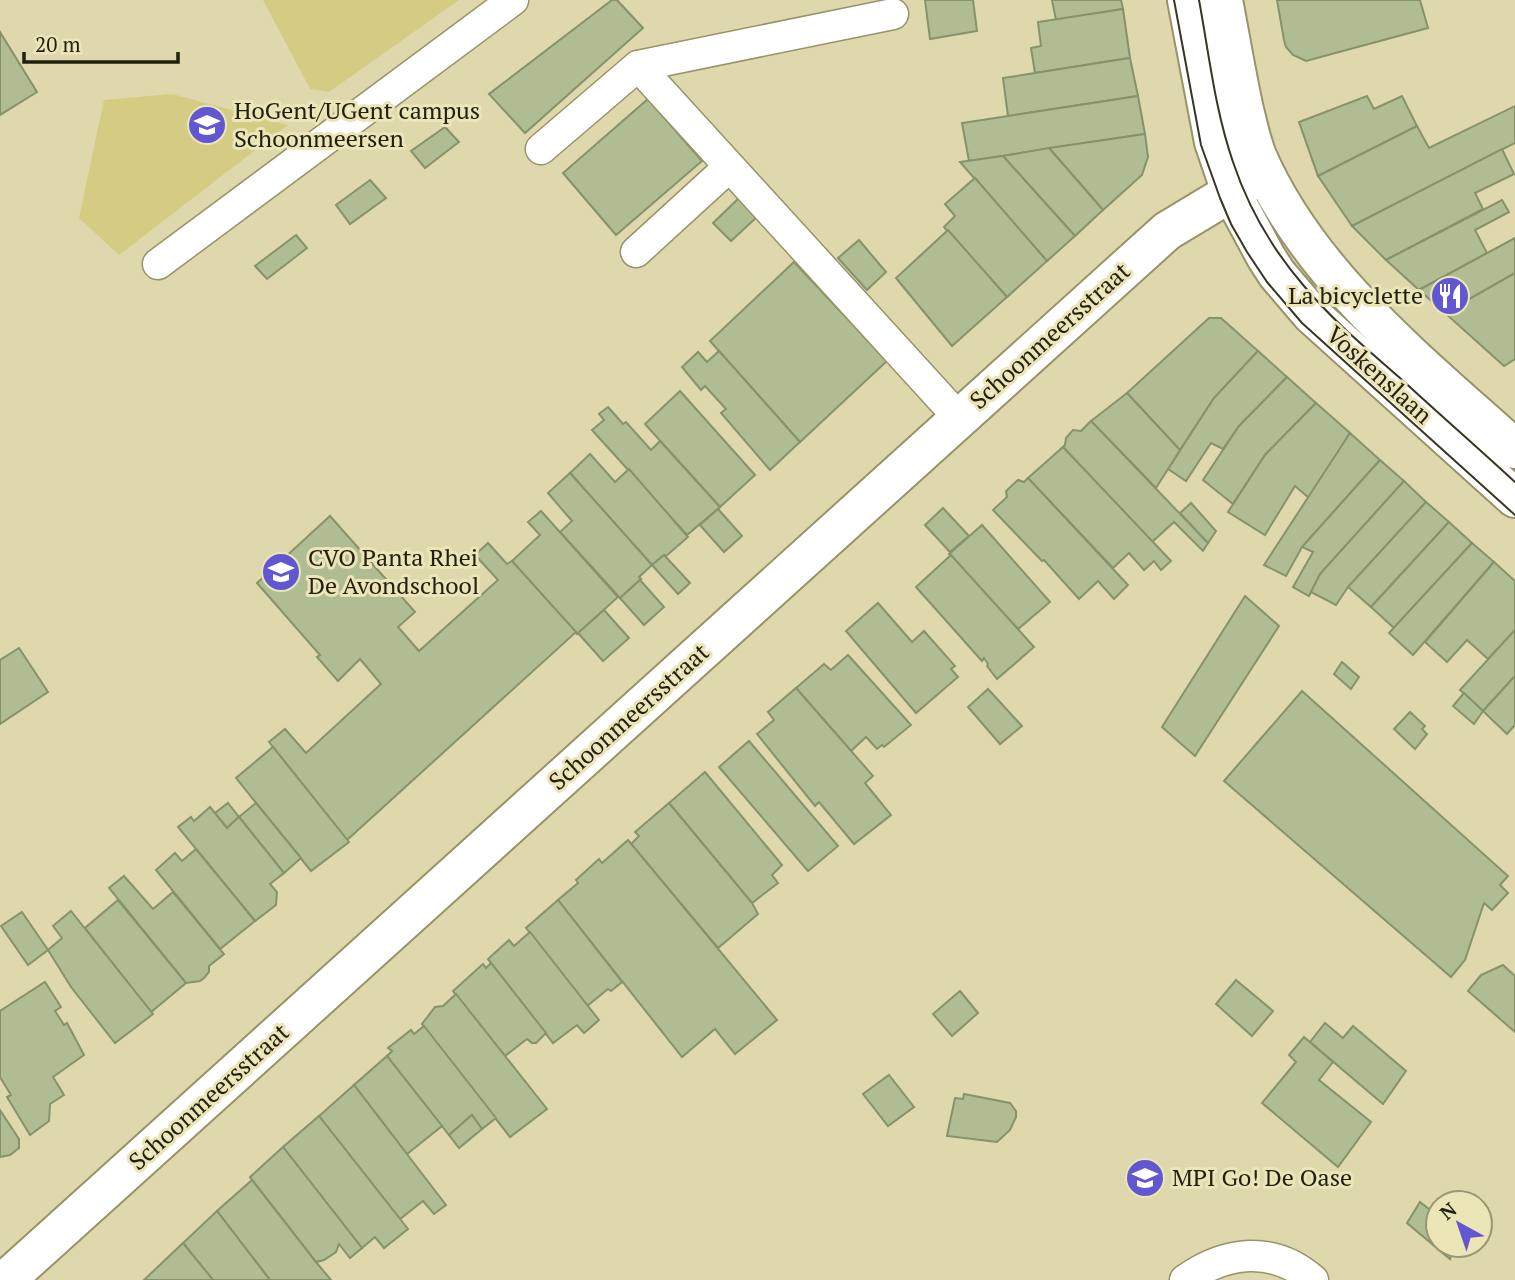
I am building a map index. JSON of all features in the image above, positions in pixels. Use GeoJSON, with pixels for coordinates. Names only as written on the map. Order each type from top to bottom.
{"type":"FeatureCollection","features":[{"type":"Feature","properties":{"kind":"street","name":"Voskenslaan"},"geometry":{"type":"LineString","coordinates":[[1187,0],[1213,142],[1231,192],[1277,274],[1312,315],[1515,498]]}},
{"type":"Feature","properties":{"kind":"street","name":"Voskenslaan"},"geometry":{"type":"LineString","coordinates":[[1223,0],[1237,76],[1256,154],[1299,233],[1329,270],[1410,355],[1515,449]]}},
{"type":"Feature","properties":{"kind":"street","name":"Schoonmeersstraat"},"geometry":{"type":"LineString","coordinates":[[6,1280],[1167,230],[1265,172]]}},
{"type":"Feature","properties":{"kind":"lane"},"geometry":{"type":"LineString","coordinates":[[158,264],[513,0]]}},
{"type":"Feature","properties":{"kind":"lane"},"geometry":{"type":"LineString","coordinates":[[541,149],[638,66],[893,14]]}},
{"type":"Feature","properties":{"kind":"lane"},"geometry":{"type":"LineString","coordinates":[[638,66],[959,418]]}},
{"type":"Feature","properties":{"kind":"lane"},"geometry":{"type":"LineString","coordinates":[[636,252],[729,167]]}},
{"type":"Feature","properties":{"kind":"lane"},"geometry":{"type":"LineString","coordinates":[[1185,1280],[1219,1261],[1253,1255],[1270,1256],[1300,1269],[1313,1280]]}},
{"type":"Feature","properties":{"kind":"shaded area"},"geometry":{"type":"Polygon","coordinates":[[[263,0],[459,0],[329,92],[310,89],[263,0]]]}},
{"type":"Feature","properties":{"kind":"shaded area"},"geometry":{"type":"Polygon","coordinates":[[[172,94],[288,125],[119,255],[79,218],[104,100],[172,94]]]}},
{"type":"Feature","properties":{"kind":"building"},"geometry":{"type":"Polygon","coordinates":[[[612,0],[617,0],[643,28],[525,133],[489,94],[612,0]]]}},
{"type":"Feature","properties":{"kind":"building"},"geometry":{"type":"Polygon","coordinates":[[[925,0],[973,0],[977,31],[930,39],[925,0]]]}},
{"type":"Feature","properties":{"kind":"building"},"geometry":{"type":"Polygon","coordinates":[[[1052,0],[1121,0],[1123,9],[1056,20],[1052,0]]]}},
{"type":"Feature","properties":{"kind":"building"},"geometry":{"type":"Polygon","coordinates":[[[1277,0],[1420,0],[1428,28],[1306,61],[1293,55],[1286,47],[1277,0]]]}},
{"type":"Feature","properties":{"kind":"building"},"geometry":{"type":"Polygon","coordinates":[[[1123,9],[1130,58],[1035,73],[1031,48],[1041,46],[1038,22],[1123,9]]]}},
{"type":"Feature","properties":{"kind":"building"},"geometry":{"type":"Polygon","coordinates":[[[0,32],[37,92],[0,115],[0,32]]]}},
{"type":"Feature","properties":{"kind":"building"},"geometry":{"type":"Polygon","coordinates":[[[1130,58],[1138,96],[1008,116],[1003,78],[1130,58]]]}},
{"type":"Feature","properties":{"kind":"building"},"geometry":{"type":"Polygon","coordinates":[[[1138,96],[1145,134],[969,161],[962,123],[1138,96]]]}},
{"type":"Feature","properties":{"kind":"building"},"geometry":{"type":"Polygon","coordinates":[[[1367,96],[1374,109],[1402,96],[1417,126],[1318,176],[1299,122],[1367,96]]]}},
{"type":"Feature","properties":{"kind":"building"},"geometry":{"type":"Polygon","coordinates":[[[648,99],[702,161],[616,235],[563,173],[648,99]]]}},
{"type":"Feature","properties":{"kind":"building"},"geometry":{"type":"Polygon","coordinates":[[[1515,106],[1515,143],[1352,226],[1318,176],[1417,126],[1429,148],[1515,106]]]}},
{"type":"Feature","properties":{"kind":"building"},"geometry":{"type":"Polygon","coordinates":[[[445,127],[459,142],[425,168],[411,151],[445,127]]]}},
{"type":"Feature","properties":{"kind":"building"},"geometry":{"type":"Polygon","coordinates":[[[1145,134],[1148,157],[1142,175],[1103,210],[1049,148],[1145,134]]]}},
{"type":"Feature","properties":{"kind":"building"},"geometry":{"type":"Polygon","coordinates":[[[1049,148],[1103,210],[1075,236],[1003,156],[1049,148]]]}},
{"type":"Feature","properties":{"kind":"building"},"geometry":{"type":"Polygon","coordinates":[[[1502,149],[1514,174],[1475,193],[1483,209],[1386,260],[1352,226],[1502,149]]]}},
{"type":"Feature","properties":{"kind":"building"},"geometry":{"type":"Polygon","coordinates":[[[1003,156],[1075,236],[1047,261],[960,162],[1003,156]]]}},
{"type":"Feature","properties":{"kind":"building"},"geometry":{"type":"Polygon","coordinates":[[[975,178],[1047,261],[1007,297],[944,227],[955,216],[945,204],[975,178]]]}},
{"type":"Feature","properties":{"kind":"building"},"geometry":{"type":"Polygon","coordinates":[[[370,180],[386,198],[350,224],[336,205],[370,180]]]}},
{"type":"Feature","properties":{"kind":"building"},"geometry":{"type":"Polygon","coordinates":[[[739,198],[758,216],[731,241],[713,223],[739,198]]]}},
{"type":"Feature","properties":{"kind":"building"},"geometry":{"type":"Polygon","coordinates":[[[1502,200],[1509,212],[1475,230],[1487,253],[1419,290],[1386,260],[1502,200]]]}},
{"type":"Feature","properties":{"kind":"building"},"geometry":{"type":"Polygon","coordinates":[[[948,230],[1007,297],[952,346],[896,278],[948,230]]]}},
{"type":"Feature","properties":{"kind":"building"},"geometry":{"type":"Polygon","coordinates":[[[296,235],[307,248],[267,279],[255,266],[296,235]]]}},
{"type":"Feature","properties":{"kind":"building"},"geometry":{"type":"Polygon","coordinates":[[[1515,238],[1515,273],[1445,313],[1419,290],[1515,238]]]}},
{"type":"Feature","properties":{"kind":"building"},"geometry":{"type":"Polygon","coordinates":[[[859,240],[886,272],[867,290],[838,258],[859,240]]]}},
{"type":"Feature","properties":{"kind":"building"},"geometry":{"type":"Polygon","coordinates":[[[794,262],[887,361],[800,442],[710,341],[794,262]]]}},
{"type":"Feature","properties":{"kind":"building"},"geometry":{"type":"Polygon","coordinates":[[[1515,273],[1515,359],[1504,366],[1445,313],[1515,273]]]}},
{"type":"Feature","properties":{"kind":"building"},"geometry":{"type":"Polygon","coordinates":[[[1209,318],[1221,318],[1258,351],[1214,398],[1180,450],[1127,393],[1209,318]]]}},
{"type":"Feature","properties":{"kind":"building"},"geometry":{"type":"Polygon","coordinates":[[[719,351],[800,442],[770,470],[721,413],[726,409],[705,386],[701,390],[682,367],[698,352],[707,362],[719,351]]]}},
{"type":"Feature","properties":{"kind":"building"},"geometry":{"type":"Polygon","coordinates":[[[1258,351],[1287,377],[1239,426],[1223,449],[1211,443],[1186,481],[1168,469],[1214,398],[1258,351]]]}},
{"type":"Feature","properties":{"kind":"building"},"geometry":{"type":"Polygon","coordinates":[[[1287,377],[1316,403],[1265,455],[1233,504],[1203,480],[1239,426],[1287,377]]]}},
{"type":"Feature","properties":{"kind":"building"},"geometry":{"type":"Polygon","coordinates":[[[680,391],[755,475],[720,507],[645,424],[680,391]]]}},
{"type":"Feature","properties":{"kind":"building"},"geometry":{"type":"Polygon","coordinates":[[[1127,393],[1180,450],[1156,488],[1091,421],[1127,393]]]}},
{"type":"Feature","properties":{"kind":"building"},"geometry":{"type":"Polygon","coordinates":[[[1316,403],[1350,433],[1309,498],[1295,486],[1265,535],[1228,512],[1265,455],[1316,403]]]}},
{"type":"Feature","properties":{"kind":"building"},"geometry":{"type":"Polygon","coordinates":[[[608,407],[623,424],[626,422],[651,450],[660,441],[720,507],[687,535],[592,430],[604,420],[599,414],[608,407]]]}},
{"type":"Feature","properties":{"kind":"building"},"geometry":{"type":"Polygon","coordinates":[[[1091,421],[1208,543],[1203,551],[1174,522],[1152,542],[1063,447],[1073,430],[1081,431],[1091,421]]]}},
{"type":"Feature","properties":{"kind":"building"},"geometry":{"type":"Polygon","coordinates":[[[1350,433],[1380,460],[1302,547],[1286,576],[1264,565],[1350,433]]]}},
{"type":"Feature","properties":{"kind":"building"},"geometry":{"type":"Polygon","coordinates":[[[1063,447],[1171,561],[1161,570],[1154,561],[1144,570],[1129,553],[1113,568],[1028,478],[1063,447]]]}},
{"type":"Feature","properties":{"kind":"building"},"geometry":{"type":"Polygon","coordinates":[[[590,454],[615,482],[629,469],[688,537],[652,565],[570,473],[590,454]]]}},
{"type":"Feature","properties":{"kind":"building"},"geometry":{"type":"Polygon","coordinates":[[[1380,460],[1404,481],[1320,574],[1309,596],[1293,587],[1313,552],[1302,547],[1380,460]]]}},
{"type":"Feature","properties":{"kind":"building"},"geometry":{"type":"Polygon","coordinates":[[[570,473],[652,565],[620,598],[560,532],[572,521],[548,493],[570,473]]]}},
{"type":"Feature","properties":{"kind":"building"},"geometry":{"type":"Polygon","coordinates":[[[1028,478],[1128,585],[1114,599],[1098,581],[1079,599],[993,510],[1007,497],[1006,491],[1018,480],[1024,482],[1028,478]]]}},
{"type":"Feature","properties":{"kind":"building"},"geometry":{"type":"Polygon","coordinates":[[[1404,481],[1426,502],[1348,587],[1336,605],[1311,592],[1320,574],[1404,481]]]}},
{"type":"Feature","properties":{"kind":"building"},"geometry":{"type":"Polygon","coordinates":[[[1426,502],[1449,522],[1371,607],[1348,587],[1426,502]]]}},
{"type":"Feature","properties":{"kind":"building"},"geometry":{"type":"Polygon","coordinates":[[[1191,503],[1216,531],[1208,543],[1180,513],[1191,503]]]}},
{"type":"Feature","properties":{"kind":"building"},"geometry":{"type":"Polygon","coordinates":[[[943,508],[969,536],[950,552],[925,525],[943,508]]]}},
{"type":"Feature","properties":{"kind":"building"},"geometry":{"type":"Polygon","coordinates":[[[718,509],[742,536],[724,552],[699,524],[718,509]]]}},
{"type":"Feature","properties":{"kind":"building"},"geometry":{"type":"Polygon","coordinates":[[[541,511],[618,597],[577,634],[512,561],[540,535],[528,522],[541,511]]]}},
{"type":"Feature","properties":{"kind":"building"},"geometry":{"type":"Polygon","coordinates":[[[330,516],[415,612],[398,627],[419,651],[498,580],[475,555],[488,543],[507,564],[512,561],[576,632],[347,840],[269,742],[285,729],[306,753],[381,684],[360,659],[338,681],[317,657],[320,655],[257,583],[330,516]]]}},
{"type":"Feature","properties":{"kind":"building"},"geometry":{"type":"Polygon","coordinates":[[[1449,522],[1472,543],[1394,628],[1371,607],[1449,522]]]}},
{"type":"Feature","properties":{"kind":"building"},"geometry":{"type":"Polygon","coordinates":[[[982,525],[1050,602],[1018,629],[949,554],[982,525]]]}},
{"type":"Feature","properties":{"kind":"building"},"geometry":{"type":"Polygon","coordinates":[[[1472,543],[1494,562],[1413,655],[1389,633],[1472,543]]]}},
{"type":"Feature","properties":{"kind":"building"},"geometry":{"type":"Polygon","coordinates":[[[664,555],[690,583],[678,594],[652,565],[664,555]]]}},
{"type":"Feature","properties":{"kind":"building"},"geometry":{"type":"Polygon","coordinates":[[[951,555],[1034,647],[997,679],[984,658],[982,661],[916,587],[951,555]]]}},
{"type":"Feature","properties":{"kind":"building"},"geometry":{"type":"Polygon","coordinates":[[[1494,562],[1515,581],[1515,630],[1488,659],[1467,640],[1447,662],[1425,642],[1494,562]]]}},
{"type":"Feature","properties":{"kind":"building"},"geometry":{"type":"Polygon","coordinates":[[[640,580],[664,607],[644,625],[620,598],[640,580]]]}},
{"type":"Feature","properties":{"kind":"building"},"geometry":{"type":"Polygon","coordinates":[[[1245,596],[1279,626],[1195,756],[1162,727],[1245,596]]]}},
{"type":"Feature","properties":{"kind":"building"},"geometry":{"type":"Polygon","coordinates":[[[878,603],[912,642],[924,631],[955,666],[951,669],[958,677],[916,713],[846,631],[878,603]]]}},
{"type":"Feature","properties":{"kind":"building"},"geometry":{"type":"Polygon","coordinates":[[[604,610],[629,638],[603,661],[578,633],[604,610]]]}},
{"type":"Feature","properties":{"kind":"building"},"geometry":{"type":"Polygon","coordinates":[[[1515,630],[1515,676],[1483,711],[1460,690],[1515,630]]]}},
{"type":"Feature","properties":{"kind":"building"},"geometry":{"type":"Polygon","coordinates":[[[19,648],[48,692],[0,724],[0,660],[19,648]]]}},
{"type":"Feature","properties":{"kind":"building"},"geometry":{"type":"Polygon","coordinates":[[[848,655],[911,725],[884,747],[882,745],[877,749],[866,737],[851,751],[796,688],[824,664],[831,670],[848,655]]]}},
{"type":"Feature","properties":{"kind":"building"},"geometry":{"type":"Polygon","coordinates":[[[1342,662],[1359,677],[1351,689],[1334,674],[1342,662]]]}},
{"type":"Feature","properties":{"kind":"building"},"geometry":{"type":"Polygon","coordinates":[[[1515,676],[1515,725],[1507,734],[1483,711],[1515,676]]]}},
{"type":"Feature","properties":{"kind":"building"},"geometry":{"type":"Polygon","coordinates":[[[796,688],[873,776],[865,783],[891,815],[854,844],[819,802],[815,806],[757,734],[774,720],[768,712],[796,688]]]}},
{"type":"Feature","properties":{"kind":"building"},"geometry":{"type":"Polygon","coordinates":[[[988,689],[1022,726],[1000,744],[968,707],[988,689]]]}},
{"type":"Feature","properties":{"kind":"building"},"geometry":{"type":"Polygon","coordinates":[[[1302,691],[1508,876],[1500,885],[1508,893],[1492,910],[1484,903],[1465,960],[1451,977],[1224,781],[1302,691]]]}},
{"type":"Feature","properties":{"kind":"building"},"geometry":{"type":"Polygon","coordinates":[[[1464,693],[1483,711],[1474,724],[1453,706],[1464,693]]]}},
{"type":"Feature","properties":{"kind":"building"},"geometry":{"type":"Polygon","coordinates":[[[1410,712],[1425,726],[1422,729],[1427,734],[1415,749],[1394,729],[1410,712]]]}},
{"type":"Feature","properties":{"kind":"building"},"geometry":{"type":"Polygon","coordinates":[[[749,741],[838,846],[808,871],[719,767],[749,741]]]}},
{"type":"Feature","properties":{"kind":"building"},"geometry":{"type":"Polygon","coordinates":[[[273,747],[349,842],[311,871],[236,778],[273,747]]]}},
{"type":"Feature","properties":{"kind":"building"},"geometry":{"type":"Polygon","coordinates":[[[705,772],[782,865],[772,875],[778,883],[752,903],[669,803],[705,772]]]}},
{"type":"Feature","properties":{"kind":"building"},"geometry":{"type":"Polygon","coordinates":[[[228,803],[239,817],[227,828],[215,813],[228,803]]]}},
{"type":"Feature","properties":{"kind":"building"},"geometry":{"type":"Polygon","coordinates":[[[256,803],[301,858],[284,873],[239,817],[256,803]]]}},
{"type":"Feature","properties":{"kind":"building"},"geometry":{"type":"Polygon","coordinates":[[[669,803],[752,903],[758,914],[718,948],[631,844],[639,836],[635,832],[669,803]]]}},
{"type":"Feature","properties":{"kind":"building"},"geometry":{"type":"Polygon","coordinates":[[[210,807],[227,828],[239,817],[284,873],[270,884],[277,892],[276,905],[255,921],[178,827],[191,817],[194,821],[210,807]]]}},
{"type":"Feature","properties":{"kind":"building"},"geometry":{"type":"Polygon","coordinates":[[[628,840],[777,1020],[735,1054],[715,1029],[682,1057],[558,900],[578,883],[576,880],[599,859],[602,863],[628,840]]]}},
{"type":"Feature","properties":{"kind":"building"},"geometry":{"type":"Polygon","coordinates":[[[196,849],[255,921],[220,949],[156,870],[175,853],[182,861],[196,849]]]}},
{"type":"Feature","properties":{"kind":"building"},"geometry":{"type":"Polygon","coordinates":[[[124,876],[153,909],[173,892],[224,954],[209,966],[209,972],[204,978],[186,983],[109,888],[124,876]]]}},
{"type":"Feature","properties":{"kind":"building"},"geometry":{"type":"Polygon","coordinates":[[[118,900],[186,983],[151,1012],[85,928],[118,900]]]}},
{"type":"Feature","properties":{"kind":"building"},"geometry":{"type":"Polygon","coordinates":[[[558,900],[622,982],[611,991],[608,989],[587,1006],[526,928],[558,900]]]}},
{"type":"Feature","properties":{"kind":"building"},"geometry":{"type":"Polygon","coordinates":[[[71,911],[153,1014],[115,1043],[71,987],[48,950],[62,938],[53,926],[71,911]]]}},
{"type":"Feature","properties":{"kind":"building"},"geometry":{"type":"Polygon","coordinates":[[[22,912],[48,950],[28,965],[1,926],[22,912]]]}},
{"type":"Feature","properties":{"kind":"building"},"geometry":{"type":"Polygon","coordinates":[[[530,932],[599,1020],[584,1033],[577,1025],[553,1043],[488,959],[509,940],[514,946],[530,932]]]}},
{"type":"Feature","properties":{"kind":"building"},"geometry":{"type":"Polygon","coordinates":[[[491,963],[546,1033],[536,1043],[527,1039],[505,1056],[453,991],[483,964],[486,968],[491,963]]]}},
{"type":"Feature","properties":{"kind":"building"},"geometry":{"type":"Polygon","coordinates":[[[1503,965],[1515,976],[1515,1032],[1468,991],[1481,975],[1503,965]]]}},
{"type":"Feature","properties":{"kind":"building"},"geometry":{"type":"Polygon","coordinates":[[[1236,980],[1273,1011],[1252,1036],[1216,1004],[1236,980]]]}},
{"type":"Feature","properties":{"kind":"building"},"geometry":{"type":"Polygon","coordinates":[[[45,982],[61,1007],[55,1011],[64,1025],[67,1023],[84,1055],[53,1077],[64,1095],[50,1104],[49,1121],[30,1135],[7,1097],[11,1095],[0,1077],[0,1011],[45,982]]]}},
{"type":"Feature","properties":{"kind":"building"},"geometry":{"type":"Polygon","coordinates":[[[960,991],[978,1013],[952,1036],[933,1014],[960,991]]]}},
{"type":"Feature","properties":{"kind":"building"},"geometry":{"type":"Polygon","coordinates":[[[456,994],[547,1109],[510,1137],[422,1024],[435,1007],[443,1006],[456,994]]]}},
{"type":"Feature","properties":{"kind":"building"},"geometry":{"type":"Polygon","coordinates":[[[1325,1023],[1343,1038],[1353,1026],[1406,1071],[1383,1104],[1310,1042],[1325,1023]]]}},
{"type":"Feature","properties":{"kind":"building"},"geometry":{"type":"Polygon","coordinates":[[[424,1026],[496,1118],[482,1129],[472,1115],[449,1135],[387,1056],[392,1051],[388,1048],[411,1030],[414,1034],[424,1026]]]}},
{"type":"Feature","properties":{"kind":"building"},"geometry":{"type":"Polygon","coordinates":[[[1304,1037],[1333,1062],[1319,1080],[1371,1122],[1338,1167],[1262,1103],[1296,1062],[1289,1055],[1304,1037]]]}},
{"type":"Feature","properties":{"kind":"building"},"geometry":{"type":"Polygon","coordinates":[[[387,1056],[442,1126],[407,1154],[354,1085],[387,1056]]]}},
{"type":"Feature","properties":{"kind":"building"},"geometry":{"type":"Polygon","coordinates":[[[889,1075],[914,1107],[888,1126],[863,1094],[889,1075]]]}},
{"type":"Feature","properties":{"kind":"building"},"geometry":{"type":"Polygon","coordinates":[[[354,1085],[446,1205],[434,1214],[423,1201],[400,1219],[319,1116],[354,1085]]]}},
{"type":"Feature","properties":{"kind":"building"},"geometry":{"type":"Polygon","coordinates":[[[964,1094],[1010,1103],[1016,1111],[1016,1117],[1010,1130],[997,1142],[947,1136],[955,1098],[963,1099],[964,1094]]]}},
{"type":"Feature","properties":{"kind":"building"},"geometry":{"type":"Polygon","coordinates":[[[0,1110],[19,1139],[19,1148],[10,1155],[0,1157],[0,1110]]]}},
{"type":"Feature","properties":{"kind":"building"},"geometry":{"type":"Polygon","coordinates":[[[472,1115],[482,1129],[459,1148],[449,1135],[472,1115]]]}},
{"type":"Feature","properties":{"kind":"building"},"geometry":{"type":"Polygon","coordinates":[[[319,1116],[408,1229],[384,1248],[375,1237],[362,1248],[283,1147],[319,1116]]]}},
{"type":"Feature","properties":{"kind":"building"},"geometry":{"type":"Polygon","coordinates":[[[283,1147],[362,1248],[350,1258],[339,1244],[336,1252],[316,1262],[250,1177],[283,1147]]]}},
{"type":"Feature","properties":{"kind":"building"},"geometry":{"type":"Polygon","coordinates":[[[252,1180],[331,1280],[270,1280],[217,1211],[252,1180]]]}},
{"type":"Feature","properties":{"kind":"building"},"geometry":{"type":"Polygon","coordinates":[[[1420,1202],[1424,1205],[1424,1237],[1407,1223],[1420,1202]]]}},
{"type":"Feature","properties":{"kind":"building"},"geometry":{"type":"Polygon","coordinates":[[[217,1211],[270,1280],[213,1280],[183,1243],[217,1211]]]}},
{"type":"Feature","properties":{"kind":"building"},"geometry":{"type":"Polygon","coordinates":[[[183,1243],[213,1280],[144,1280],[183,1243]]]}},
{"type":"Feature","properties":{"kind":"tram line"},"geometry":{"type":"LineString","coordinates":[[1174,0],[1201,145],[1231,224],[1247,252],[1267,282],[1302,323],[1515,515]]}},
{"type":"Feature","properties":{"kind":"tram line"},"geometry":{"type":"LineString","coordinates":[[1199,0],[1227,142],[1246,195],[1272,243],[1304,286],[1338,322],[1515,482]]}},
{"type":"Feature","properties":{"kind":"place","name":"HoGent/UGent campus Schoonmeersen"},"geometry":{"type":"Point","coordinates":[207,125]}},
{"type":"Feature","properties":{"kind":"place","name":"La bicyclette"},"geometry":{"type":"Point","coordinates":[1450,296]}},
{"type":"Feature","properties":{"kind":"place","name":"CVO Panta Rhei De Avondschool"},"geometry":{"type":"Point","coordinates":[281,572]}},
{"type":"Feature","properties":{"kind":"place","name":"MPI Go! De Oase"},"geometry":{"type":"Point","coordinates":[1145,1178]}}]}
